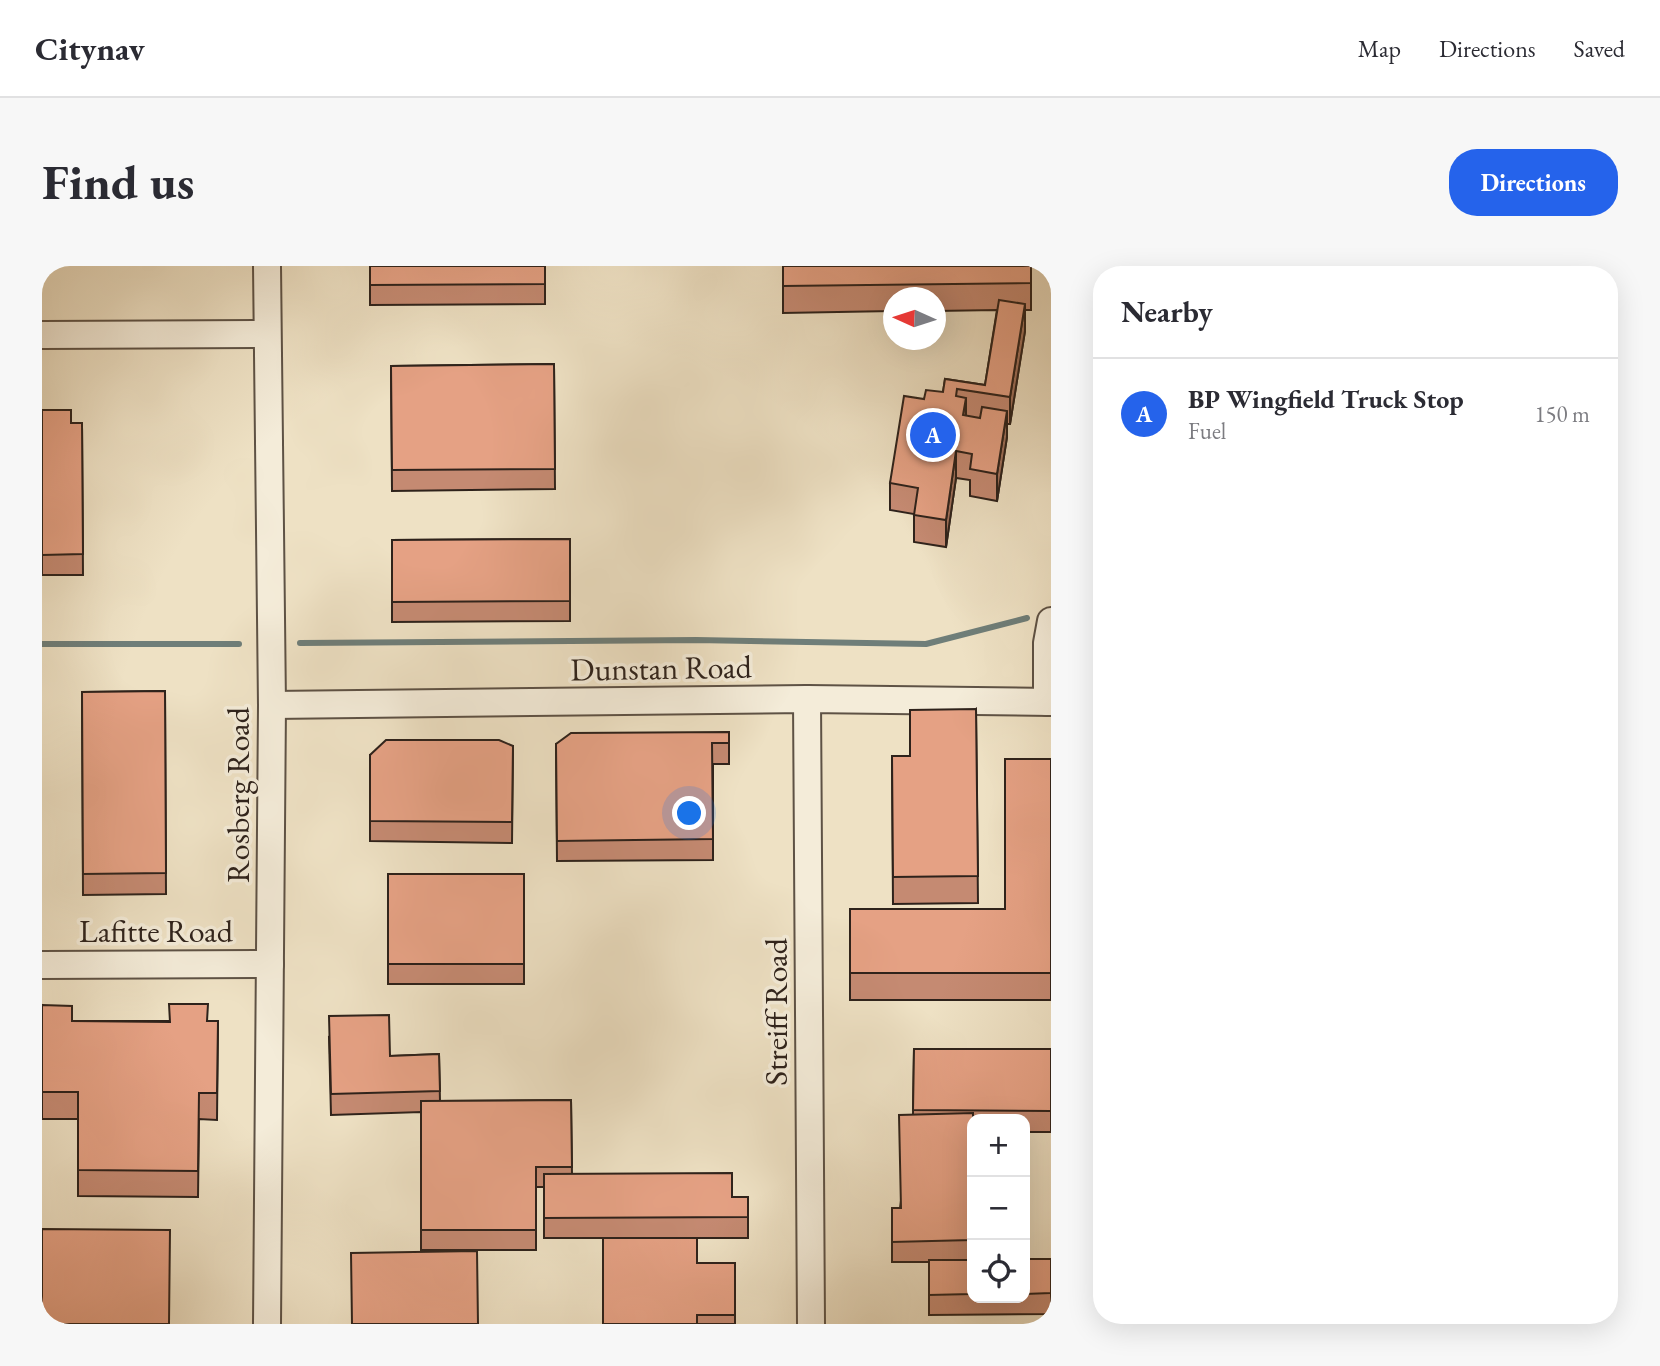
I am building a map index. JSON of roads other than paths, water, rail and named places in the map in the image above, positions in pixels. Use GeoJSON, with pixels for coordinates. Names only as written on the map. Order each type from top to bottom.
{"type":"FeatureCollection","features":[{"type":"Feature","properties":{"kind":"street","name":"Rosberg Road"},"geometry":{"type":"LineString","coordinates":[[267,266],[272,705],[267,1324]]}},
{"type":"Feature","properties":{"kind":"street"},"geometry":{"type":"LineString","coordinates":[[42,335],[267,334]]}},
{"type":"Feature","properties":{"kind":"street"},"geometry":{"type":"LineString","coordinates":[[1049,702],[1047,643],[1051,621]]}},
{"type":"Feature","properties":{"kind":"street","name":"Dunstan Road"},"geometry":{"type":"LineString","coordinates":[[272,705],[807,699],[1049,702]]}},
{"type":"Feature","properties":{"kind":"street","name":"Streiff Road"},"geometry":{"type":"LineString","coordinates":[[807,699],[811,1324]]}},
{"type":"Feature","properties":{"kind":"street","name":"Lafitte Road"},"geometry":{"type":"LineString","coordinates":[[42,965],[270,964]]}},
{"type":"Feature","properties":{"kind":"waterway"},"geometry":{"type":"LineString","coordinates":[[300,643],[696,640],[926,644],[1027,618]]}},
{"type":"Feature","properties":{"kind":"waterway"},"geometry":{"type":"LineString","coordinates":[[42,644],[239,644]]}},
{"type":"Feature","properties":{"kind":"place","name":"BP Wingfield Truck Stop"},"geometry":{"type":"Point","coordinates":[933,435]}}]}
